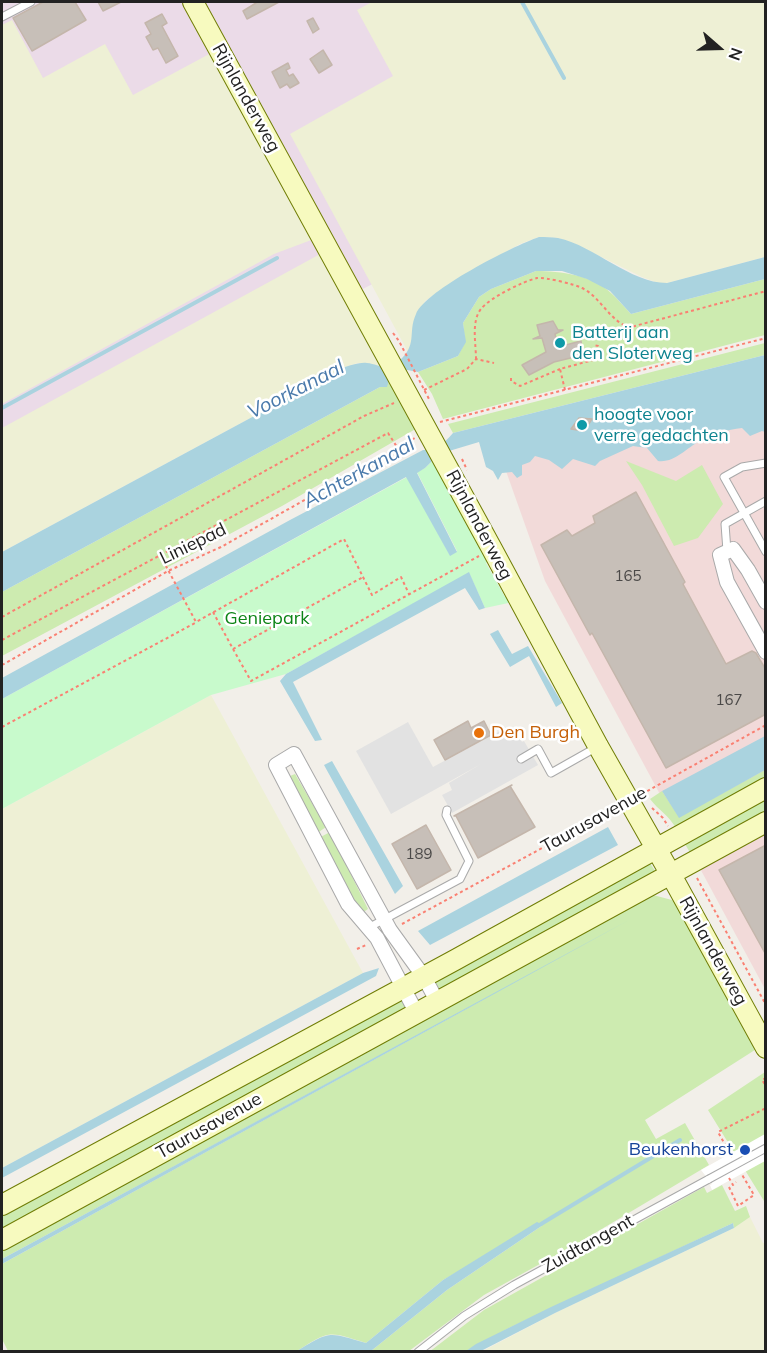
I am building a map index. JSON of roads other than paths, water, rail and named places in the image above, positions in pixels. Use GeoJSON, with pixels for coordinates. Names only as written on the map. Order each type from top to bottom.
{"type":"FeatureCollection","features":[{"type":"Feature","properties":{"kind":"main road","name":"Rijnlanderweg"},"geometry":{"type":"LineString","coordinates":[[193,2],[389,359],[411,387],[439,451],[598,746],[630,800],[765,1048]]}},
{"type":"Feature","properties":{"kind":"main road","name":"Taurusavenue"},"geometry":{"type":"LineString","coordinates":[[2,1205],[404,988],[765,788]]}},
{"type":"Feature","properties":{"kind":"main road","name":"Taurusavenue"},"geometry":{"type":"LineString","coordinates":[[2,1240],[765,822]]}},
{"type":"Feature","properties":{"kind":"street"},"geometry":{"type":"LineString","coordinates":[[765,602],[748,570],[733,549],[720,555],[728,582],[765,652]]}},
{"type":"Feature","properties":{"kind":"street"},"geometry":{"type":"LineString","coordinates":[[416,1012],[373,933],[348,904],[276,765],[294,754],[387,925],[424,977],[437,1001]]}},
{"type":"Feature","properties":{"kind":"lane"},"geometry":{"type":"LineString","coordinates":[[2,17],[31,2]]}},
{"type":"Feature","properties":{"kind":"lane"},"geometry":{"type":"LineString","coordinates":[[765,463],[742,467],[724,477],[765,552]]}},
{"type":"Feature","properties":{"kind":"lane"},"geometry":{"type":"LineString","coordinates":[[727,552],[725,524],[765,501]]}},
{"type":"Feature","properties":{"kind":"lane"},"geometry":{"type":"LineString","coordinates":[[521,759],[538,749],[551,773],[598,746]]}},
{"type":"Feature","properties":{"kind":"lane"},"geometry":{"type":"LineString","coordinates":[[373,933],[460,879],[469,861],[446,815],[447,810]]}},
{"type":"Feature","properties":{"kind":"lane","name":"Zuidtangent"},"geometry":{"type":"LineString","coordinates":[[418,1352],[464,1316],[514,1285],[765,1148]]}},
{"type":"Feature","properties":{"kind":"water"},"geometry":{"type":"Polygon","coordinates":[[[539,237],[558,238],[572,242],[626,271],[653,281],[667,283],[765,257],[765,279],[631,314],[610,291],[587,279],[562,271],[536,271],[491,289],[479,297],[463,323],[466,342],[458,356],[418,372],[402,369],[391,373],[387,387],[380,387],[2,592],[2,552],[345,367],[364,363],[393,366],[408,350],[416,314],[423,304],[452,281],[510,249],[539,237]]]}},
{"type":"Feature","properties":{"kind":"water"},"geometry":{"type":"Polygon","coordinates":[[[765,355],[765,432],[750,436],[742,428],[720,432],[705,438],[670,460],[664,461],[658,461],[647,448],[633,446],[600,461],[595,466],[573,459],[562,469],[549,460],[535,456],[530,462],[522,465],[522,475],[517,478],[512,472],[502,473],[498,480],[493,471],[486,467],[479,442],[439,454],[417,473],[457,552],[450,556],[406,477],[2,699],[2,678],[290,520],[423,450],[436,448],[453,433],[765,355]]]}},
{"type":"Feature","properties":{"kind":"water"},"geometry":{"type":"Polygon","coordinates":[[[469,572],[485,608],[479,610],[465,588],[293,682],[322,740],[315,741],[280,681],[286,674],[469,572]]]}},
{"type":"Feature","properties":{"kind":"water"},"geometry":{"type":"Polygon","coordinates":[[[498,630],[512,654],[528,646],[562,703],[556,707],[529,656],[510,667],[490,634],[498,630]]]}},
{"type":"Feature","properties":{"kind":"water"},"geometry":{"type":"Polygon","coordinates":[[[765,736],[765,770],[679,818],[662,791],[765,736]]]}},
{"type":"Feature","properties":{"kind":"water"},"geometry":{"type":"Polygon","coordinates":[[[332,761],[403,886],[395,894],[324,765],[332,761]]]}},
{"type":"Feature","properties":{"kind":"water"},"geometry":{"type":"Polygon","coordinates":[[[608,827],[618,845],[430,945],[418,931],[608,827]]]}},
{"type":"Feature","properties":{"kind":"water"},"geometry":{"type":"Polygon","coordinates":[[[629,920],[2,1264],[2,1259],[629,920]]]}},
{"type":"Feature","properties":{"kind":"water"},"geometry":{"type":"Polygon","coordinates":[[[379,968],[376,976],[2,1178],[2,1168],[363,973],[379,968]]]}},
{"type":"Feature","properties":{"kind":"water"},"geometry":{"type":"Polygon","coordinates":[[[537,1222],[543,1225],[447,1290],[371,1351],[297,1351],[317,1339],[330,1335],[366,1343],[443,1280],[537,1222]]]}},
{"type":"Feature","properties":{"kind":"water"},"geometry":{"type":"Polygon","coordinates":[[[733,1223],[734,1228],[555,1313],[481,1351],[466,1351],[551,1307],[733,1223]]]}},
{"type":"Feature","properties":{"kind":"waterway"},"geometry":{"type":"LineString","coordinates":[[522,2],[564,78]]}},
{"type":"Feature","properties":{"kind":"waterway"},"geometry":{"type":"LineString","coordinates":[[2,408],[277,258]]}},
{"type":"Feature","properties":{"kind":"waterway"},"geometry":{"type":"LineString","coordinates":[[541,1224],[680,1140]]}},
{"type":"Feature","properties":{"kind":"place","name":"Batterij aan den Sloterweg"},"geometry":{"type":"Point","coordinates":[560,343]}},
{"type":"Feature","properties":{"kind":"place","name":"hoogte voor verre gedachten"},"geometry":{"type":"Point","coordinates":[582,425]}},
{"type":"Feature","properties":{"kind":"place","name":"Den Burgh"},"geometry":{"type":"Point","coordinates":[479,733]}},
{"type":"Feature","properties":{"kind":"place","name":"Beukenhorst"},"geometry":{"type":"Point","coordinates":[745,1150]}},
{"type":"Feature","properties":{"kind":"water label","name":"Voorkanaal"},"geometry":{"type":"Point","coordinates":[296,390]}},
{"type":"Feature","properties":{"kind":"water label","name":"Achterkanaal"},"geometry":{"type":"Point","coordinates":[359,473]}},
{"type":"Feature","properties":{"kind":"park label","name":"Geniepark"},"geometry":{"type":"Point","coordinates":[267,619]}}]}
